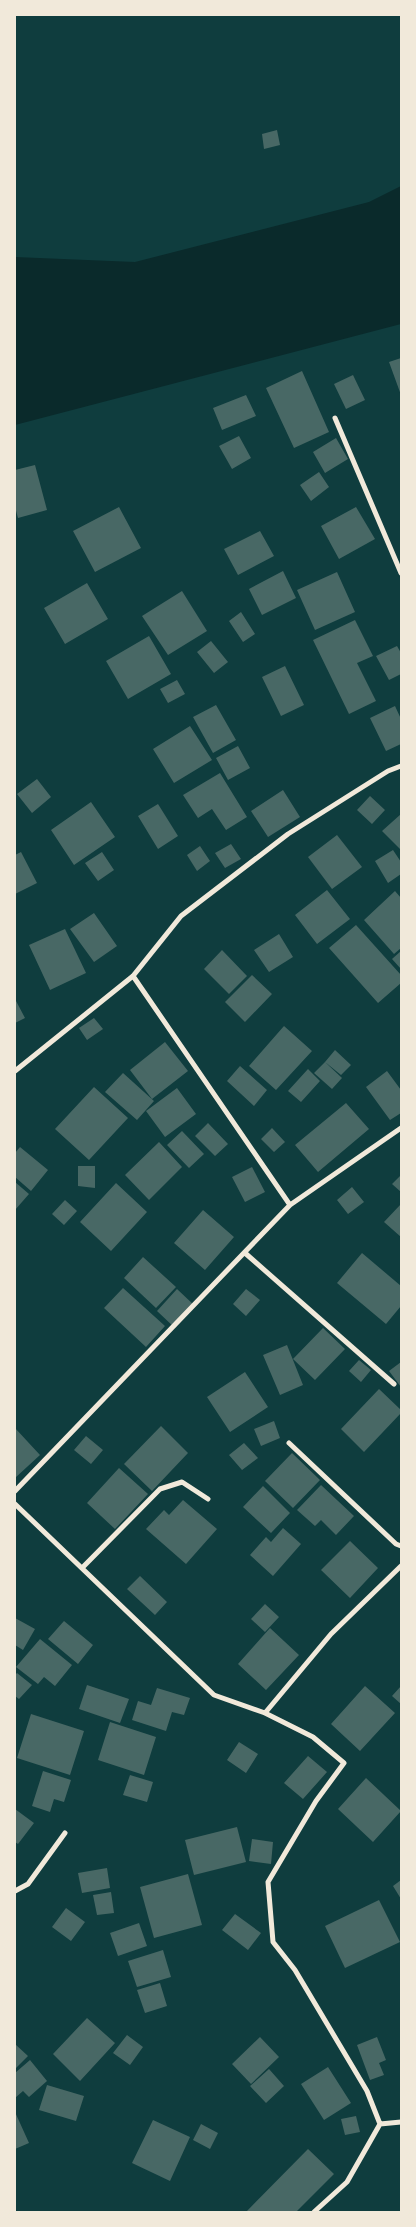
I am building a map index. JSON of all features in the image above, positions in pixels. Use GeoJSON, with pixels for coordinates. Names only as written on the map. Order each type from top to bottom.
{"type":"FeatureCollection","features":[{"type":"Feature","properties":{"kind":"street"},"geometry":{"type":"LineString","coordinates":[[335,418],[401,573]]}},
{"type":"Feature","properties":{"kind":"street"},"geometry":{"type":"LineString","coordinates":[[15,1071],[133,976],[181,916],[288,834],[388,771],[401,766]]}},
{"type":"Feature","properties":{"kind":"street"},"geometry":{"type":"LineString","coordinates":[[133,976],[290,1205]]}},
{"type":"Feature","properties":{"kind":"street"},"geometry":{"type":"LineString","coordinates":[[15,1491],[290,1205],[401,1128]]}},
{"type":"Feature","properties":{"kind":"street"},"geometry":{"type":"LineString","coordinates":[[245,1253],[394,1384]]}},
{"type":"Feature","properties":{"kind":"street"},"geometry":{"type":"LineString","coordinates":[[289,1443],[396,1544],[401,1546]]}},
{"type":"Feature","properties":{"kind":"street"},"geometry":{"type":"LineString","coordinates":[[83,1567],[160,1489],[182,1482],[208,1498]]}},
{"type":"Feature","properties":{"kind":"street"},"geometry":{"type":"LineString","coordinates":[[15,1504],[83,1567],[158,1644],[214,1695],[265,1713],[313,1736],[344,1763],[316,1801],[268,1882],[273,1942],[295,1970],[367,2090],[380,2124]]}},
{"type":"Feature","properties":{"kind":"street"},"geometry":{"type":"LineString","coordinates":[[265,1713],[331,1634],[401,1566]]}},
{"type":"Feature","properties":{"kind":"street"},"geometry":{"type":"LineString","coordinates":[[15,1891],[28,1884],[66,1833]]}},
{"type":"Feature","properties":{"kind":"street"},"geometry":{"type":"LineString","coordinates":[[380,2124],[401,2122]]}},
{"type":"Feature","properties":{"kind":"street"},"geometry":{"type":"LineString","coordinates":[[314,2212],[347,2182],[380,2124]]}},
{"type":"Feature","properties":{"kind":"water"},"geometry":{"type":"Polygon","coordinates":[[[401,186],[401,324],[15,425],[15,257],[135,262],[369,202],[401,186]]]}},
{"type":"Feature","properties":{"kind":"building"},"geometry":{"type":"Polygon","coordinates":[[[277,130],[280,145],[264,149],[262,134],[277,130]]]}},
{"type":"Feature","properties":{"kind":"building"},"geometry":{"type":"Polygon","coordinates":[[[401,358],[401,395],[389,362],[401,358]]]}},
{"type":"Feature","properties":{"kind":"building"},"geometry":{"type":"Polygon","coordinates":[[[302,371],[329,432],[294,448],[266,388],[302,371]]]}},
{"type":"Feature","properties":{"kind":"building"},"geometry":{"type":"Polygon","coordinates":[[[353,375],[365,400],[346,409],[334,384],[353,375]]]}},
{"type":"Feature","properties":{"kind":"building"},"geometry":{"type":"Polygon","coordinates":[[[246,395],[256,416],[222,430],[213,408],[246,395]]]}},
{"type":"Feature","properties":{"kind":"building"},"geometry":{"type":"Polygon","coordinates":[[[239,436],[251,458],[232,469],[219,446],[239,436]]]}},
{"type":"Feature","properties":{"kind":"building"},"geometry":{"type":"Polygon","coordinates":[[[336,438],[348,459],[325,473],[313,452],[336,438]]]}},
{"type":"Feature","properties":{"kind":"building"},"geometry":{"type":"Polygon","coordinates":[[[35,465],[47,510],[18,518],[15,507],[15,470],[35,465]]]}},
{"type":"Feature","properties":{"kind":"building"},"geometry":{"type":"Polygon","coordinates":[[[319,472],[329,487],[311,501],[300,485],[319,472]]]}},
{"type":"Feature","properties":{"kind":"building"},"geometry":{"type":"Polygon","coordinates":[[[119,507],[141,548],[95,572],[73,531],[119,507]]]}},
{"type":"Feature","properties":{"kind":"building"},"geometry":{"type":"Polygon","coordinates":[[[356,507],[375,539],[339,559],[321,526],[356,507]]]}},
{"type":"Feature","properties":{"kind":"building"},"geometry":{"type":"Polygon","coordinates":[[[260,531],[274,556],[238,575],[224,549],[260,531]]]}},
{"type":"Feature","properties":{"kind":"building"},"geometry":{"type":"Polygon","coordinates":[[[283,571],[296,598],[262,615],[249,589],[283,571]]]}},
{"type":"Feature","properties":{"kind":"building"},"geometry":{"type":"Polygon","coordinates":[[[337,572],[355,612],[315,630],[297,590],[337,572]]]}},
{"type":"Feature","properties":{"kind":"building"},"geometry":{"type":"Polygon","coordinates":[[[87,583],[108,619],[65,644],[44,608],[87,583]]]}},
{"type":"Feature","properties":{"kind":"building"},"geometry":{"type":"Polygon","coordinates":[[[182,591],[207,631],[168,655],[142,616],[182,591]]]}},
{"type":"Feature","properties":{"kind":"building"},"geometry":{"type":"Polygon","coordinates":[[[241,612],[255,634],[243,642],[229,621],[241,612]]]}},
{"type":"Feature","properties":{"kind":"building"},"geometry":{"type":"Polygon","coordinates":[[[355,620],[373,656],[357,663],[376,701],[349,714],[313,640],[355,620]]]}},
{"type":"Feature","properties":{"kind":"building"},"geometry":{"type":"Polygon","coordinates":[[[149,636],[171,674],[128,699],[106,661],[149,636]]]}},
{"type":"Feature","properties":{"kind":"building"},"geometry":{"type":"Polygon","coordinates":[[[211,641],[228,662],[214,673],[197,652],[211,641]]]}},
{"type":"Feature","properties":{"kind":"building"},"geometry":{"type":"Polygon","coordinates":[[[397,646],[401,653],[401,674],[389,680],[376,656],[397,646]]]}},
{"type":"Feature","properties":{"kind":"building"},"geometry":{"type":"Polygon","coordinates":[[[285,666],[304,705],[281,716],[262,677],[285,666]]]}},
{"type":"Feature","properties":{"kind":"building"},"geometry":{"type":"Polygon","coordinates":[[[177,680],[185,694],[168,703],[160,689],[177,680]]]}},
{"type":"Feature","properties":{"kind":"building"},"geometry":{"type":"Polygon","coordinates":[[[216,705],[236,740],[213,753],[193,717],[216,705]]]}},
{"type":"Feature","properties":{"kind":"building"},"geometry":{"type":"Polygon","coordinates":[[[395,706],[401,719],[401,744],[386,751],[370,718],[395,706]]]}},
{"type":"Feature","properties":{"kind":"building"},"geometry":{"type":"Polygon","coordinates":[[[190,726],[212,760],[174,783],[153,749],[190,726]]]}},
{"type":"Feature","properties":{"kind":"building"},"geometry":{"type":"Polygon","coordinates":[[[238,746],[250,768],[228,780],[216,758],[238,746]]]}},
{"type":"Feature","properties":{"kind":"building"},"geometry":{"type":"Polygon","coordinates":[[[220,773],[247,817],[226,830],[212,809],[198,818],[183,795],[220,773]]]}},
{"type":"Feature","properties":{"kind":"building"},"geometry":{"type":"Polygon","coordinates":[[[37,779],[51,797],[32,813],[17,794],[37,779]]]}},
{"type":"Feature","properties":{"kind":"building"},"geometry":{"type":"Polygon","coordinates":[[[283,790],[300,817],[268,837],[251,811],[283,790]]]}},
{"type":"Feature","properties":{"kind":"building"},"geometry":{"type":"Polygon","coordinates":[[[370,796],[385,810],[372,824],[357,810],[370,796]]]}},
{"type":"Feature","properties":{"kind":"building"},"geometry":{"type":"Polygon","coordinates":[[[91,802],[115,837],[74,865],[51,830],[91,802]]]}},
{"type":"Feature","properties":{"kind":"building"},"geometry":{"type":"Polygon","coordinates":[[[158,804],[178,836],[158,849],[138,816],[158,804]]]}},
{"type":"Feature","properties":{"kind":"building"},"geometry":{"type":"Polygon","coordinates":[[[401,814],[401,850],[382,831],[401,814]]]}},
{"type":"Feature","properties":{"kind":"building"},"geometry":{"type":"Polygon","coordinates":[[[337,835],[362,867],[332,889],[308,857],[337,835]]]}},
{"type":"Feature","properties":{"kind":"building"},"geometry":{"type":"Polygon","coordinates":[[[231,844],[241,859],[225,868],[215,853],[231,844]]]}},
{"type":"Feature","properties":{"kind":"building"},"geometry":{"type":"Polygon","coordinates":[[[200,846],[210,861],[197,871],[187,855],[200,846]]]}},
{"type":"Feature","properties":{"kind":"building"},"geometry":{"type":"Polygon","coordinates":[[[393,850],[401,862],[401,874],[388,883],[375,861],[393,850]]]}},
{"type":"Feature","properties":{"kind":"building"},"geometry":{"type":"Polygon","coordinates":[[[21,852],[37,883],[15,894],[15,855],[21,852]]]}},
{"type":"Feature","properties":{"kind":"building"},"geometry":{"type":"Polygon","coordinates":[[[102,852],[114,870],[98,881],[85,863],[102,852]]]}},
{"type":"Feature","properties":{"kind":"building"},"geometry":{"type":"Polygon","coordinates":[[[327,890],[350,919],[317,944],[295,915],[327,890]]]}},
{"type":"Feature","properties":{"kind":"building"},"geometry":{"type":"Polygon","coordinates":[[[395,891],[401,898],[401,948],[394,954],[364,920],[395,891]]]}},
{"type":"Feature","properties":{"kind":"building"},"geometry":{"type":"Polygon","coordinates":[[[94,913],[117,946],[94,962],[70,929],[94,913]]]}},
{"type":"Feature","properties":{"kind":"building"},"geometry":{"type":"Polygon","coordinates":[[[356,925],[401,975],[401,983],[378,1003],[329,948],[356,925]]]}},
{"type":"Feature","properties":{"kind":"building"},"geometry":{"type":"Polygon","coordinates":[[[65,929],[86,973],[50,990],[29,945],[65,929]]]}},
{"type":"Feature","properties":{"kind":"building"},"geometry":{"type":"Polygon","coordinates":[[[279,934],[293,957],[269,972],[254,950],[279,934]]]}},
{"type":"Feature","properties":{"kind":"building"},"geometry":{"type":"Polygon","coordinates":[[[222,950],[247,976],[229,994],[204,969],[222,950]]]}},
{"type":"Feature","properties":{"kind":"building"},"geometry":{"type":"Polygon","coordinates":[[[401,951],[401,969],[392,959],[401,951]]]}},
{"type":"Feature","properties":{"kind":"building"},"geometry":{"type":"Polygon","coordinates":[[[252,975],[272,994],[245,1022],[225,1002],[252,975]]]}},
{"type":"Feature","properties":{"kind":"building"},"geometry":{"type":"Polygon","coordinates":[[[15,999],[25,1018],[15,1023],[15,999]]]}},
{"type":"Feature","properties":{"kind":"building"},"geometry":{"type":"Polygon","coordinates":[[[94,1018],[103,1029],[87,1040],[79,1028],[94,1018]]]}},
{"type":"Feature","properties":{"kind":"building"},"geometry":{"type":"Polygon","coordinates":[[[284,1026],[312,1051],[276,1090],[249,1066],[284,1026]]]}},
{"type":"Feature","properties":{"kind":"building"},"geometry":{"type":"Polygon","coordinates":[[[165,1042],[188,1071],[152,1099],[130,1070],[165,1042]]]}},
{"type":"Feature","properties":{"kind":"building"},"geometry":{"type":"Polygon","coordinates":[[[335,1050],[351,1065],[341,1075],[325,1062],[335,1050]]]}},
{"type":"Feature","properties":{"kind":"building"},"geometry":{"type":"Polygon","coordinates":[[[325,1062],[342,1078],[332,1089],[314,1073],[325,1062]]]}},
{"type":"Feature","properties":{"kind":"building"},"geometry":{"type":"Polygon","coordinates":[[[240,1066],[267,1090],[254,1106],[227,1081],[240,1066]]]}},
{"type":"Feature","properties":{"kind":"building"},"geometry":{"type":"Polygon","coordinates":[[[308,1069],[320,1081],[301,1102],[288,1091],[308,1069]]]}},
{"type":"Feature","properties":{"kind":"building"},"geometry":{"type":"Polygon","coordinates":[[[387,1071],[401,1090],[401,1113],[390,1120],[366,1087],[387,1071]]]}},
{"type":"Feature","properties":{"kind":"building"},"geometry":{"type":"Polygon","coordinates":[[[123,1073],[154,1101],[137,1120],[105,1092],[123,1073]]]}},
{"type":"Feature","properties":{"kind":"building"},"geometry":{"type":"Polygon","coordinates":[[[94,1087],[128,1118],[89,1160],[55,1129],[94,1087]]]}},
{"type":"Feature","properties":{"kind":"building"},"geometry":{"type":"Polygon","coordinates":[[[177,1088],[196,1114],[165,1137],[146,1111],[177,1088]]]}},
{"type":"Feature","properties":{"kind":"building"},"geometry":{"type":"Polygon","coordinates":[[[346,1103],[369,1129],[318,1172],[295,1145],[346,1103]]]}},
{"type":"Feature","properties":{"kind":"building"},"geometry":{"type":"Polygon","coordinates":[[[208,1123],[228,1144],[215,1156],[195,1136],[208,1123]]]}},
{"type":"Feature","properties":{"kind":"building"},"geometry":{"type":"Polygon","coordinates":[[[272,1128],[285,1142],[274,1152],[261,1139],[272,1128]]]}},
{"type":"Feature","properties":{"kind":"building"},"geometry":{"type":"Polygon","coordinates":[[[182,1131],[204,1154],[189,1168],[167,1145],[182,1131]]]}},
{"type":"Feature","properties":{"kind":"building"},"geometry":{"type":"Polygon","coordinates":[[[159,1142],[182,1167],[149,1200],[125,1175],[159,1142]]]}},
{"type":"Feature","properties":{"kind":"building"},"geometry":{"type":"Polygon","coordinates":[[[20,1147],[48,1170],[31,1191],[15,1177],[15,1153],[20,1147]]]}},
{"type":"Feature","properties":{"kind":"building"},"geometry":{"type":"Polygon","coordinates":[[[78,1166],[95,1166],[95,1188],[78,1186],[78,1166]]]}},
{"type":"Feature","properties":{"kind":"building"},"geometry":{"type":"Polygon","coordinates":[[[252,1167],[265,1192],[245,1202],[232,1177],[252,1167]]]}},
{"type":"Feature","properties":{"kind":"building"},"geometry":{"type":"Polygon","coordinates":[[[401,1175],[401,1192],[392,1184],[401,1175]]]}},
{"type":"Feature","properties":{"kind":"building"},"geometry":{"type":"Polygon","coordinates":[[[15,1182],[29,1194],[15,1210],[15,1182]]]}},
{"type":"Feature","properties":{"kind":"building"},"geometry":{"type":"Polygon","coordinates":[[[116,1183],[147,1212],[111,1251],[80,1222],[116,1183]]]}},
{"type":"Feature","properties":{"kind":"building"},"geometry":{"type":"Polygon","coordinates":[[[352,1187],[364,1202],[348,1214],[337,1200],[352,1187]]]}},
{"type":"Feature","properties":{"kind":"building"},"geometry":{"type":"Polygon","coordinates":[[[65,1200],[77,1211],[64,1225],[52,1214],[65,1200]]]}},
{"type":"Feature","properties":{"kind":"building"},"geometry":{"type":"Polygon","coordinates":[[[401,1204],[401,1237],[384,1222],[401,1204]]]}},
{"type":"Feature","properties":{"kind":"building"},"geometry":{"type":"Polygon","coordinates":[[[203,1210],[234,1237],[205,1270],[174,1243],[203,1210]]]}},
{"type":"Feature","properties":{"kind":"building"},"geometry":{"type":"Polygon","coordinates":[[[362,1253],[401,1286],[401,1306],[386,1324],[337,1283],[362,1253]]]}},
{"type":"Feature","properties":{"kind":"building"},"geometry":{"type":"Polygon","coordinates":[[[143,1257],[176,1287],[156,1308],[124,1278],[143,1257]]]}},
{"type":"Feature","properties":{"kind":"building"},"geometry":{"type":"Polygon","coordinates":[[[123,1288],[165,1326],[146,1347],[104,1308],[123,1288]]]}},
{"type":"Feature","properties":{"kind":"building"},"geometry":{"type":"Polygon","coordinates":[[[177,1289],[195,1306],[175,1328],[157,1311],[177,1289]]]}},
{"type":"Feature","properties":{"kind":"building"},"geometry":{"type":"Polygon","coordinates":[[[246,1289],[260,1300],[246,1316],[233,1304],[246,1289]]]}},
{"type":"Feature","properties":{"kind":"building"},"geometry":{"type":"Polygon","coordinates":[[[323,1328],[345,1349],[315,1380],[293,1359],[323,1328]]]}},
{"type":"Feature","properties":{"kind":"building"},"geometry":{"type":"Polygon","coordinates":[[[287,1345],[303,1385],[280,1395],[263,1355],[287,1345]]]}},
{"type":"Feature","properties":{"kind":"building"},"geometry":{"type":"Polygon","coordinates":[[[359,1360],[371,1370],[361,1382],[349,1371],[359,1360]]]}},
{"type":"Feature","properties":{"kind":"building"},"geometry":{"type":"Polygon","coordinates":[[[401,1362],[401,1387],[389,1371],[401,1362]]]}},
{"type":"Feature","properties":{"kind":"building"},"geometry":{"type":"Polygon","coordinates":[[[245,1372],[268,1407],[230,1432],[207,1397],[245,1372]]]}},
{"type":"Feature","properties":{"kind":"building"},"geometry":{"type":"Polygon","coordinates":[[[379,1389],[401,1410],[401,1413],[364,1452],[341,1429],[379,1389]]]}},
{"type":"Feature","properties":{"kind":"building"},"geometry":{"type":"Polygon","coordinates":[[[274,1421],[280,1438],[261,1446],[254,1429],[274,1421]]]}},
{"type":"Feature","properties":{"kind":"building"},"geometry":{"type":"Polygon","coordinates":[[[161,1426],[188,1453],[152,1491],[124,1464],[161,1426]]]}},
{"type":"Feature","properties":{"kind":"building"},"geometry":{"type":"Polygon","coordinates":[[[15,1428],[40,1455],[15,1478],[15,1428]]]}},
{"type":"Feature","properties":{"kind":"building"},"geometry":{"type":"Polygon","coordinates":[[[86,1436],[103,1450],[91,1464],[74,1450],[86,1436]]]}},
{"type":"Feature","properties":{"kind":"building"},"geometry":{"type":"Polygon","coordinates":[[[244,1443],[258,1458],[242,1470],[229,1455],[244,1443]]]}},
{"type":"Feature","properties":{"kind":"building"},"geometry":{"type":"Polygon","coordinates":[[[292,1453],[320,1480],[293,1508],[265,1481],[292,1453]]]}},
{"type":"Feature","properties":{"kind":"building"},"geometry":{"type":"Polygon","coordinates":[[[119,1468],[148,1494],[115,1529],[87,1503],[119,1468]]]}},
{"type":"Feature","properties":{"kind":"building"},"geometry":{"type":"Polygon","coordinates":[[[321,1485],[354,1516],[336,1535],[321,1520],[315,1526],[297,1510],[321,1485]]]}},
{"type":"Feature","properties":{"kind":"building"},"geometry":{"type":"Polygon","coordinates":[[[263,1486],[290,1513],[271,1533],[243,1507],[263,1486]]]}},
{"type":"Feature","properties":{"kind":"building"},"geometry":{"type":"Polygon","coordinates":[[[183,1500],[217,1529],[186,1564],[146,1529],[164,1510],[169,1515],[183,1500]]]}},
{"type":"Feature","properties":{"kind":"building"},"geometry":{"type":"Polygon","coordinates":[[[283,1528],[301,1544],[273,1576],[250,1555],[266,1537],[271,1542],[283,1528]]]}},
{"type":"Feature","properties":{"kind":"building"},"geometry":{"type":"Polygon","coordinates":[[[350,1541],[378,1568],[350,1598],[321,1570],[350,1541]]]}},
{"type":"Feature","properties":{"kind":"building"},"geometry":{"type":"Polygon","coordinates":[[[140,1576],[167,1602],[155,1615],[127,1589],[140,1576]]]}},
{"type":"Feature","properties":{"kind":"building"},"geometry":{"type":"Polygon","coordinates":[[[265,1604],[279,1617],[265,1632],[251,1619],[265,1604]]]}},
{"type":"Feature","properties":{"kind":"building"},"geometry":{"type":"Polygon","coordinates":[[[15,1618],[35,1629],[23,1650],[15,1645],[15,1618]]]}},
{"type":"Feature","properties":{"kind":"building"},"geometry":{"type":"Polygon","coordinates":[[[64,1621],[93,1645],[78,1664],[48,1639],[64,1621]]]}},
{"type":"Feature","properties":{"kind":"building"},"geometry":{"type":"Polygon","coordinates":[[[270,1628],[299,1655],[266,1690],[238,1664],[270,1628]]]}},
{"type":"Feature","properties":{"kind":"building"},"geometry":{"type":"Polygon","coordinates":[[[40,1639],[72,1665],[55,1686],[44,1677],[38,1684],[16,1667],[40,1639]]]}},
{"type":"Feature","properties":{"kind":"building"},"geometry":{"type":"Polygon","coordinates":[[[17,1673],[32,1685],[19,1699],[15,1696],[15,1675],[17,1673]]]}},
{"type":"Feature","properties":{"kind":"building"},"geometry":{"type":"Polygon","coordinates":[[[87,1685],[129,1699],[120,1723],[79,1709],[87,1685]]]}},
{"type":"Feature","properties":{"kind":"building"},"geometry":{"type":"Polygon","coordinates":[[[365,1686],[395,1713],[360,1751],[331,1724],[365,1686]]]}},
{"type":"Feature","properties":{"kind":"building"},"geometry":{"type":"Polygon","coordinates":[[[401,1686],[401,1704],[392,1696],[401,1686]]]}},
{"type":"Feature","properties":{"kind":"building"},"geometry":{"type":"Polygon","coordinates":[[[157,1688],[190,1698],[184,1715],[172,1712],[166,1731],[132,1720],[138,1701],[151,1705],[157,1688]]]}},
{"type":"Feature","properties":{"kind":"building"},"geometry":{"type":"Polygon","coordinates":[[[31,1714],[84,1731],[70,1775],[17,1758],[31,1714]]]}},
{"type":"Feature","properties":{"kind":"building"},"geometry":{"type":"Polygon","coordinates":[[[110,1722],[156,1737],[144,1775],[98,1760],[110,1722]]]}},
{"type":"Feature","properties":{"kind":"building"},"geometry":{"type":"Polygon","coordinates":[[[239,1742],[258,1754],[246,1773],[227,1760],[239,1742]]]}},
{"type":"Feature","properties":{"kind":"building"},"geometry":{"type":"Polygon","coordinates":[[[308,1756],[327,1772],[303,1799],[284,1783],[308,1756]]]}},
{"type":"Feature","properties":{"kind":"building"},"geometry":{"type":"Polygon","coordinates":[[[43,1771],[71,1780],[64,1802],[54,1799],[50,1812],[32,1806],[43,1771]]]}},
{"type":"Feature","properties":{"kind":"building"},"geometry":{"type":"Polygon","coordinates":[[[130,1775],[153,1782],[147,1802],[123,1795],[130,1775]]]}},
{"type":"Feature","properties":{"kind":"building"},"geometry":{"type":"Polygon","coordinates":[[[366,1778],[401,1811],[373,1842],[338,1809],[366,1778]]]}},
{"type":"Feature","properties":{"kind":"building"},"geometry":{"type":"Polygon","coordinates":[[[15,1809],[34,1823],[18,1844],[15,1842],[15,1809]]]}},
{"type":"Feature","properties":{"kind":"building"},"geometry":{"type":"Polygon","coordinates":[[[237,1827],[246,1862],[194,1875],[185,1840],[237,1827]]]}},
{"type":"Feature","properties":{"kind":"building"},"geometry":{"type":"Polygon","coordinates":[[[252,1839],[273,1842],[271,1864],[249,1861],[252,1839]]]}},
{"type":"Feature","properties":{"kind":"building"},"geometry":{"type":"Polygon","coordinates":[[[107,1868],[110,1888],[82,1893],[78,1873],[107,1868]]]}},
{"type":"Feature","properties":{"kind":"building"},"geometry":{"type":"Polygon","coordinates":[[[188,1874],[202,1925],[154,1938],[140,1887],[188,1874]]]}},
{"type":"Feature","properties":{"kind":"building"},"geometry":{"type":"Polygon","coordinates":[[[401,1880],[401,1899],[393,1886],[401,1880]]]}},
{"type":"Feature","properties":{"kind":"building"},"geometry":{"type":"Polygon","coordinates":[[[111,1892],[114,1913],[97,1915],[93,1895],[111,1892]]]}},
{"type":"Feature","properties":{"kind":"building"},"geometry":{"type":"Polygon","coordinates":[[[379,1900],[400,1942],[345,1968],[325,1926],[379,1900]]]}},
{"type":"Feature","properties":{"kind":"building"},"geometry":{"type":"Polygon","coordinates":[[[66,1908],[85,1922],[71,1941],[52,1927],[66,1908]]]}},
{"type":"Feature","properties":{"kind":"building"},"geometry":{"type":"Polygon","coordinates":[[[235,1914],[261,1933],[248,1950],[222,1930],[235,1914]]]}},
{"type":"Feature","properties":{"kind":"building"},"geometry":{"type":"Polygon","coordinates":[[[139,1923],[147,1946],[118,1956],[110,1933],[139,1923]]]}},
{"type":"Feature","properties":{"kind":"building"},"geometry":{"type":"Polygon","coordinates":[[[163,1950],[171,1977],[137,1987],[128,1961],[163,1950]]]}},
{"type":"Feature","properties":{"kind":"building"},"geometry":{"type":"Polygon","coordinates":[[[160,1983],[167,2006],[145,2013],[137,1990],[160,1983]]]}},
{"type":"Feature","properties":{"kind":"building"},"geometry":{"type":"Polygon","coordinates":[[[87,2018],[115,2043],[80,2081],[53,2054],[87,2018]]]}},
{"type":"Feature","properties":{"kind":"building"},"geometry":{"type":"Polygon","coordinates":[[[127,2035],[143,2047],[130,2065],[113,2053],[127,2035]]]}},
{"type":"Feature","properties":{"kind":"building"},"geometry":{"type":"Polygon","coordinates":[[[260,2037],[279,2057],[251,2084],[232,2064],[260,2037]]]}},
{"type":"Feature","properties":{"kind":"building"},"geometry":{"type":"Polygon","coordinates":[[[377,2037],[386,2060],[379,2063],[384,2075],[370,2080],[357,2045],[377,2037]]]}},
{"type":"Feature","properties":{"kind":"building"},"geometry":{"type":"Polygon","coordinates":[[[15,2044],[28,2056],[15,2069],[15,2044]]]}},
{"type":"Feature","properties":{"kind":"building"},"geometry":{"type":"Polygon","coordinates":[[[30,2060],[47,2081],[29,2097],[23,2091],[15,2098],[15,2073],[30,2060]]]}},
{"type":"Feature","properties":{"kind":"building"},"geometry":{"type":"Polygon","coordinates":[[[328,2067],[351,2103],[324,2120],[301,2084],[328,2067]]]}},
{"type":"Feature","properties":{"kind":"building"},"geometry":{"type":"Polygon","coordinates":[[[269,2069],[284,2086],[266,2103],[250,2086],[269,2069]]]}},
{"type":"Feature","properties":{"kind":"building"},"geometry":{"type":"Polygon","coordinates":[[[47,2085],[84,2096],[76,2121],[39,2110],[47,2085]]]}},
{"type":"Feature","properties":{"kind":"building"},"geometry":{"type":"Polygon","coordinates":[[[15,2112],[29,2143],[15,2149],[15,2112]]]}},
{"type":"Feature","properties":{"kind":"building"},"geometry":{"type":"Polygon","coordinates":[[[356,2116],[360,2132],[345,2135],[341,2119],[356,2116]]]}},
{"type":"Feature","properties":{"kind":"building"},"geometry":{"type":"Polygon","coordinates":[[[153,2120],[190,2137],[170,2181],[132,2163],[153,2120]]]}},
{"type":"Feature","properties":{"kind":"building"},"geometry":{"type":"Polygon","coordinates":[[[201,2124],[218,2133],[210,2149],[193,2140],[201,2124]]]}},
{"type":"Feature","properties":{"kind":"building"},"geometry":{"type":"Polygon","coordinates":[[[308,2149],[334,2174],[296,2212],[246,2212],[308,2149]]]}}]}
